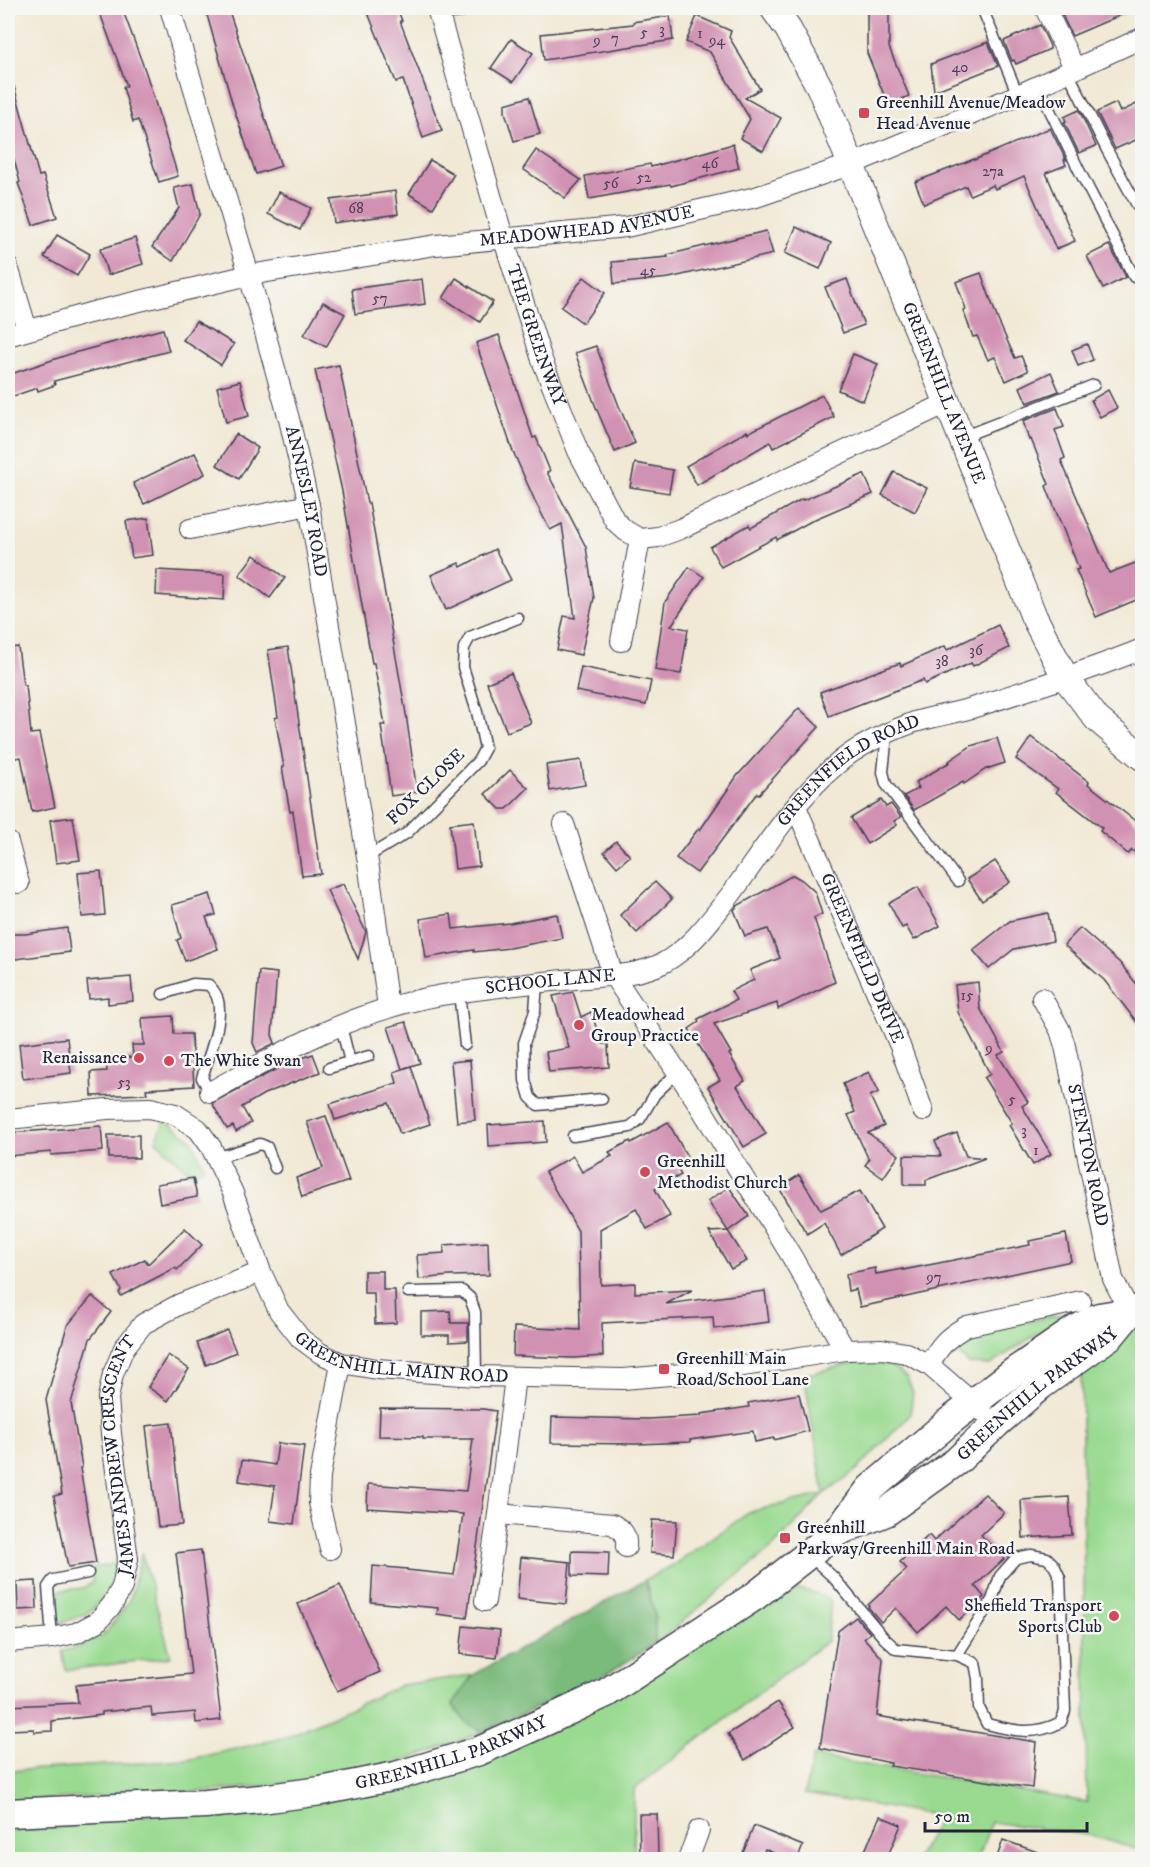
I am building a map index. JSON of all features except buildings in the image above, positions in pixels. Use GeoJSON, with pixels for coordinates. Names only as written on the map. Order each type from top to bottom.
{"type":"FeatureCollection","features":[{"type":"Feature","properties":{"kind":"main road","name":"GREENHILL PARKWAY"},"geometry":{"type":"LineString","coordinates":[[8,1813],[205,1804],[311,1793],[396,1776],[479,1751],[606,1693],[755,1596],[838,1531],[870,1489],[1015,1371],[1075,1330],[1099,1317],[1136,1310]]}},
{"type":"Feature","properties":{"kind":"main road","name":"GREENHILL PARKWAY"},"geometry":{"type":"LineString","coordinates":[[838,1531],[886,1512],[957,1461],[1041,1385],[1111,1335],[1136,1310]]}},
{"type":"Feature","properties":{"kind":"street","name":"ANNESLEY ROAD"},"geometry":{"type":"LineString","coordinates":[[170,8],[249,275],[289,419],[309,506],[367,857],[388,1006]]}},
{"type":"Feature","properties":{"kind":"street","name":"THE GREENWAY"},"geometry":{"type":"LineString","coordinates":[[458,8],[437,8],[503,237],[542,360],[578,451],[615,521],[626,531],[640,538]]}},
{"type":"Feature","properties":{"kind":"street","name":"GREENHILL AVENUE"},"geometry":{"type":"LineString","coordinates":[[774,8],[820,88],[1034,617],[1065,677],[1097,719],[1143,757]]}},
{"type":"Feature","properties":{"kind":"street"},"geometry":{"type":"LineString","coordinates":[[1045,8],[1072,70]]}},
{"type":"Feature","properties":{"kind":"street","name":"MEADOWHEAD AVENUE"},"geometry":{"type":"LineString","coordinates":[[8,336],[89,313],[249,275],[435,244],[626,226],[756,197],[852,164],[1018,95],[1143,38]]}},
{"type":"Feature","properties":{"kind":"street"},"geometry":{"type":"LineString","coordinates":[[8,267],[27,330]]}},
{"type":"Feature","properties":{"kind":"street"},"geometry":{"type":"LineString","coordinates":[[621,641],[640,538],[658,537],[680,529],[947,403]]}},
{"type":"Feature","properties":{"kind":"street"},"geometry":{"type":"LineString","coordinates":[[190,529],[309,506]]}},
{"type":"Feature","properties":{"kind":"street","name":"GREENFIELD ROAD"},"geometry":{"type":"LineString","coordinates":[[613,975],[644,970],[664,962],[685,947],[706,927],[796,807],[837,763],[873,741],[913,723],[971,708],[1094,668],[1143,649]]}},
{"type":"Feature","properties":{"kind":"street","name":"GREENFIELD DRIVE"},"geometry":{"type":"LineString","coordinates":[[796,807],[900,1046],[923,1111]]}},
{"type":"Feature","properties":{"kind":"street"},"geometry":{"type":"LineString","coordinates":[[564,824],[613,975]]}},
{"type":"Feature","properties":{"kind":"street"},"geometry":{"type":"LineString","coordinates":[[8,842],[19,883]]}},
{"type":"Feature","properties":{"kind":"street","name":"SCHOOL LANE"},"geometry":{"type":"LineString","coordinates":[[210,1092],[316,1036],[388,1006],[459,993],[613,975],[678,1072],[792,1257],[845,1350]]}},
{"type":"Feature","properties":{"kind":"street","name":"STENTON ROAD"},"geometry":{"type":"LineString","coordinates":[[1042,998],[1060,1030],[1065,1046],[1113,1279],[1136,1310]]}},
{"type":"Feature","properties":{"kind":"street","name":"GREENHILL MAIN ROAD"},"geometry":{"type":"LineString","coordinates":[[8,1119],[107,1109],[150,1108],[175,1114],[198,1129],[206,1137],[233,1193],[261,1272],[279,1311],[301,1339],[320,1353],[341,1363],[377,1369],[476,1376],[622,1379],[705,1372],[845,1350],[882,1349],[906,1353],[929,1365],[997,1423]]}},
{"type":"Feature","properties":{"kind":"street","name":"JAMES ANDREW CRESCENT"},"geometry":{"type":"LineString","coordinates":[[8,1642],[52,1638],[76,1633],[97,1622],[112,1605],[122,1587],[128,1559],[108,1398],[113,1374],[124,1348],[143,1324],[180,1304],[261,1272]]}},
{"type":"Feature","properties":{"kind":"street"},"geometry":{"type":"LineString","coordinates":[[929,1365],[939,1345],[967,1326],[1081,1301]]}},
{"type":"Feature","properties":{"kind":"street"},"geometry":{"type":"LineString","coordinates":[[330,1549],[319,1503],[320,1476],[341,1363]]}},
{"type":"Feature","properties":{"kind":"street"},"geometry":{"type":"LineString","coordinates":[[485,1601],[515,1377]]}},
{"type":"Feature","properties":{"kind":"street"},"geometry":{"type":"LineString","coordinates":[[498,1514],[612,1524],[621,1528],[627,1538],[626,1547]]}},
{"type":"Feature","properties":{"kind":"street"},"geometry":{"type":"LineString","coordinates":[[688,1860],[699,1830]]}},
{"type":"Feature","properties":{"kind":"lane"},"geometry":{"type":"LineString","coordinates":[[982,8],[1018,95]]}},
{"type":"Feature","properties":{"kind":"lane"},"geometry":{"type":"LineString","coordinates":[[1072,70],[1107,150],[1137,205]]}},
{"type":"Feature","properties":{"kind":"lane"},"geometry":{"type":"LineString","coordinates":[[1038,86],[1078,170],[1134,276]]}},
{"type":"Feature","properties":{"kind":"lane"},"geometry":{"type":"LineString","coordinates":[[962,437],[1094,385]]}},
{"type":"Feature","properties":{"kind":"lane","name":"FOX CLOSE"},"geometry":{"type":"LineString","coordinates":[[367,857],[407,833],[478,761],[485,748],[463,667],[464,648],[470,637],[518,618]]}},
{"type":"Feature","properties":{"kind":"lane"},"geometry":{"type":"LineString","coordinates":[[887,734],[883,772],[886,784],[958,882]]}},
{"type":"Feature","properties":{"kind":"lane"},"geometry":{"type":"LineString","coordinates":[[537,983],[535,1011],[524,1042],[525,1080],[530,1097],[538,1105],[602,1099]]}},
{"type":"Feature","properties":{"kind":"lane"},"geometry":{"type":"LineString","coordinates":[[163,994],[193,984],[209,985],[217,995],[220,1006],[217,1025],[202,1078],[210,1092]]}},
{"type":"Feature","properties":{"kind":"lane"},"geometry":{"type":"LineString","coordinates":[[459,993],[465,1045]]}},
{"type":"Feature","properties":{"kind":"lane"},"geometry":{"type":"LineString","coordinates":[[341,1026],[350,1062]]}},
{"type":"Feature","properties":{"kind":"lane"},"geometry":{"type":"LineString","coordinates":[[329,1068],[369,1056]]}},
{"type":"Feature","properties":{"kind":"lane"},"geometry":{"type":"LineString","coordinates":[[573,1136],[630,1127],[640,1119],[655,1094],[678,1072]]}},
{"type":"Feature","properties":{"kind":"lane"},"geometry":{"type":"LineString","coordinates":[[216,1158],[260,1144],[267,1147],[275,1168]]}},
{"type":"Feature","properties":{"kind":"lane"},"geometry":{"type":"LineString","coordinates":[[408,1292],[462,1291],[470,1298],[475,1312],[476,1376]]}},
{"type":"Feature","properties":{"kind":"lane"},"geometry":{"type":"LineString","coordinates":[[809,1554],[833,1577],[884,1638],[896,1648],[957,1655],[975,1663],[979,1707],[987,1724],[1016,1731],[1048,1730],[1061,1722],[1065,1711],[1060,1578],[1054,1565],[1047,1558],[1031,1555],[1016,1558],[1000,1576],[992,1600],[957,1655]]}},
{"type":"Feature","properties":{"kind":"lane"},"geometry":{"type":"LineString","coordinates":[[52,1638],[48,1587],[53,1580],[88,1573]]}},
{"type":"Feature","properties":{"kind":"green space"},"geometry":{"type":"Polygon","coordinates":[[[165,1120],[192,1140],[204,1167],[193,1175],[156,1141],[165,1120]]]}},
{"type":"Feature","properties":{"kind":"green space"},"geometry":{"type":"Polygon","coordinates":[[[1068,1313],[990,1365],[969,1364],[957,1353],[957,1345],[962,1334],[1068,1313]]]}},
{"type":"Feature","properties":{"kind":"green space","name":"Sheffield Transport Sports Club"},"geometry":{"type":"Polygon","coordinates":[[[1142,1324],[1142,1859],[1136,1859],[1140,1850],[1088,1835],[991,1822],[978,1859],[916,1859],[941,1816],[804,1794],[813,1756],[1087,1802],[1081,1361],[1142,1324]]]}},
{"type":"Feature","properties":{"kind":"green space"},"geometry":{"type":"Polygon","coordinates":[[[865,1360],[892,1366],[907,1378],[913,1393],[910,1415],[859,1468],[824,1494],[804,1375],[865,1360]]]}},
{"type":"Feature","properties":{"kind":"green space"},"geometry":{"type":"Polygon","coordinates":[[[824,1494],[773,1547],[655,1644],[655,1615],[645,1580],[673,1565],[750,1512],[824,1494]]]}},
{"type":"Feature","properties":{"kind":"green space"},"geometry":{"type":"Polygon","coordinates":[[[142,1553],[171,1657],[66,1670],[62,1651],[79,1647],[104,1635],[129,1602],[142,1553]]]}},
{"type":"Feature","properties":{"kind":"green space"},"geometry":{"type":"Polygon","coordinates":[[[115,1564],[115,1581],[103,1598],[88,1613],[59,1624],[55,1591],[83,1588],[92,1582],[93,1568],[115,1564]]]}},
{"type":"Feature","properties":{"kind":"green space"},"geometry":{"type":"Polygon","coordinates":[[[645,1580],[655,1615],[655,1644],[594,1682],[483,1732],[465,1721],[453,1705],[473,1675],[645,1580]]]}},
{"type":"Feature","properties":{"kind":"green space"},"geometry":{"type":"Polygon","coordinates":[[[783,1588],[808,1591],[831,1601],[827,1641],[634,1789],[634,1859],[446,1860],[445,1857],[434,1860],[8,1860],[8,1832],[87,1824],[460,1769],[783,1588]]]}},
{"type":"Feature","properties":{"kind":"green space"},"geometry":{"type":"Polygon","coordinates":[[[473,1675],[453,1705],[465,1721],[483,1732],[393,1765],[301,1782],[214,1791],[8,1801],[8,1771],[187,1760],[287,1737],[401,1685],[473,1675]]]}},
{"type":"Feature","properties":{"kind":"place","name":"Greenhill Avenue/Meadow Head Avenue"},"geometry":{"type":"Point","coordinates":[864,113]}},
{"type":"Feature","properties":{"kind":"place","name":"Meadowhead Group Practice"},"geometry":{"type":"Point","coordinates":[579,1025]}},
{"type":"Feature","properties":{"kind":"place","name":"Renaissance"},"geometry":{"type":"Point","coordinates":[139,1058]}},
{"type":"Feature","properties":{"kind":"place","name":"The White Swan"},"geometry":{"type":"Point","coordinates":[169,1061]}},
{"type":"Feature","properties":{"kind":"place","name":"Greenhill Methodist Church"},"geometry":{"type":"Point","coordinates":[645,1172]}},
{"type":"Feature","properties":{"kind":"place","name":"Greenhill Main Road/School Lane"},"geometry":{"type":"Point","coordinates":[664,1369]}},
{"type":"Feature","properties":{"kind":"place","name":"Greenhill Parkway/Greenhill Main Road"},"geometry":{"type":"Point","coordinates":[785,1538]}},
{"type":"Feature","properties":{"kind":"place","name":"Sheffield Transport Sports Club"},"geometry":{"type":"Point","coordinates":[1114,1616]}}]}
